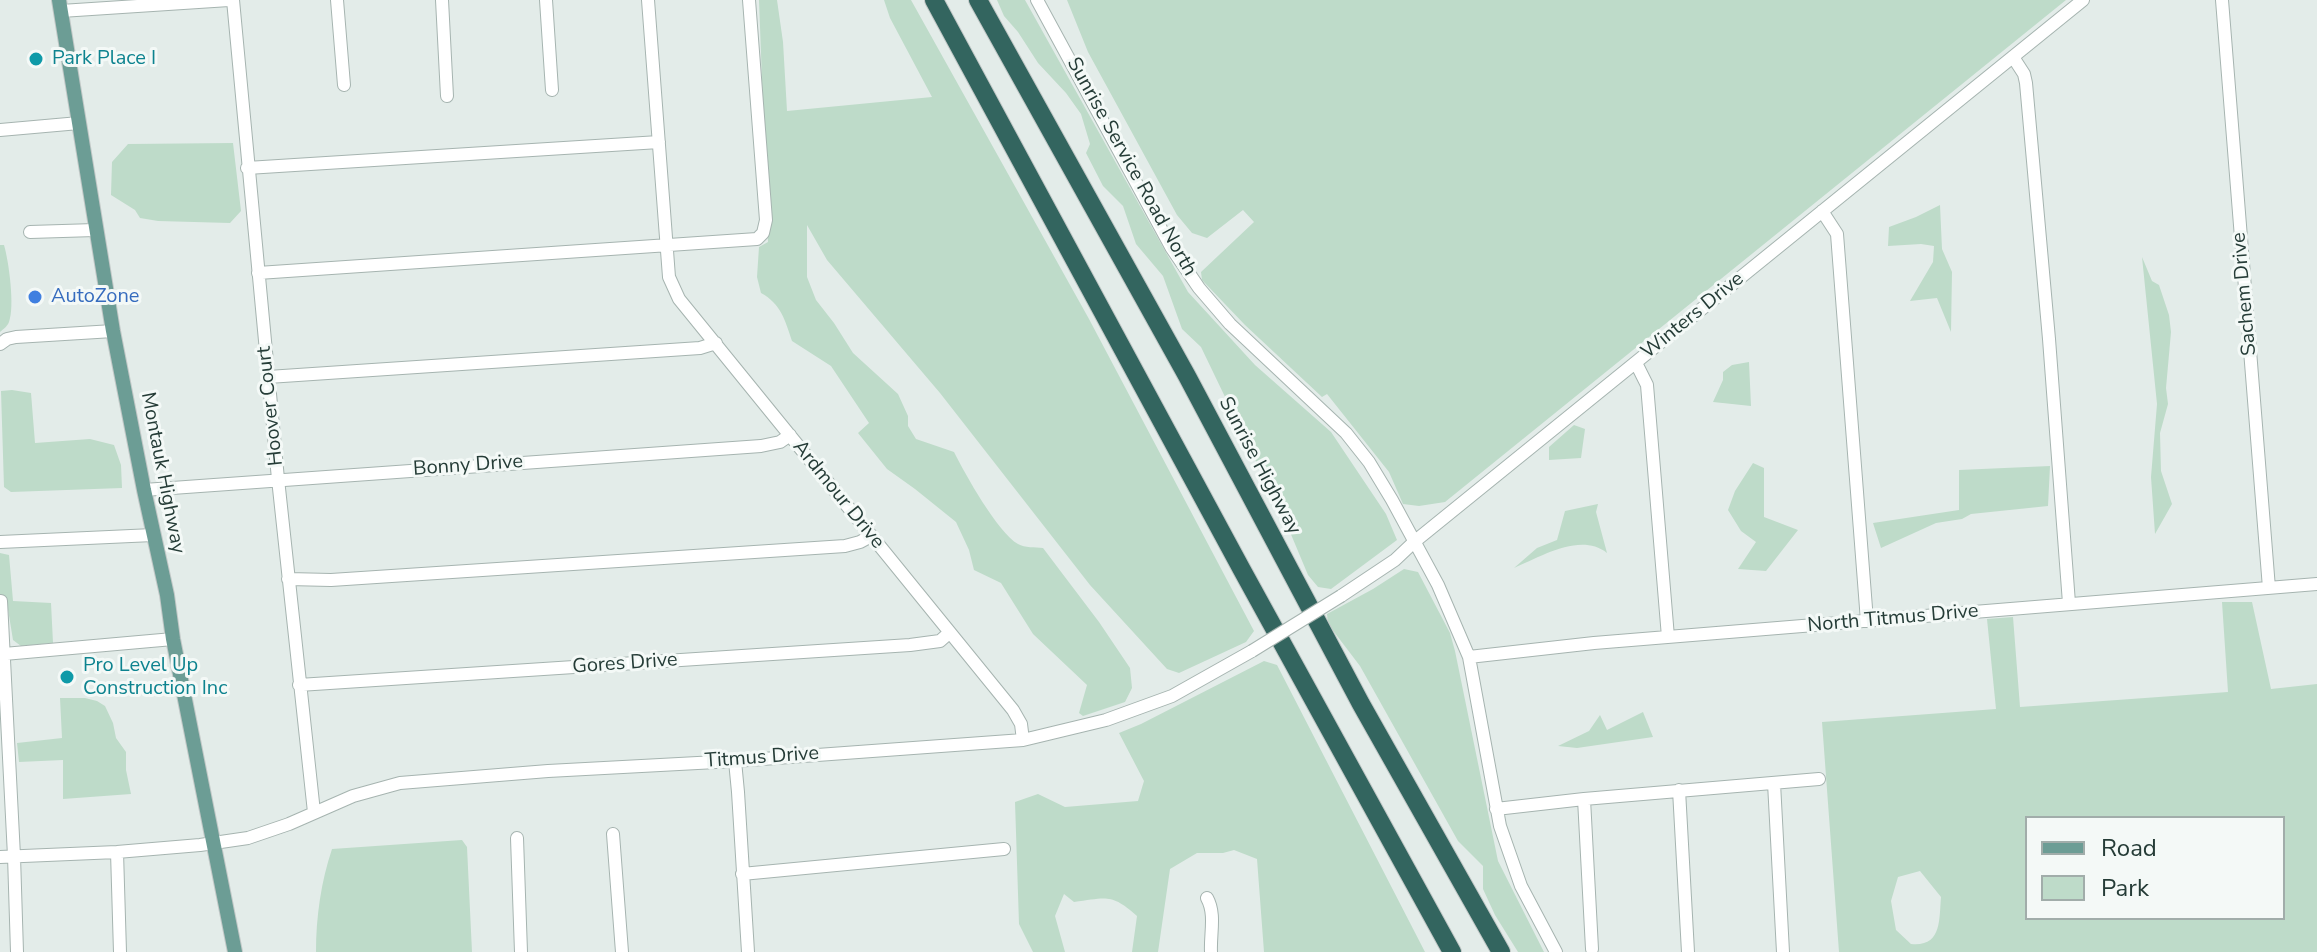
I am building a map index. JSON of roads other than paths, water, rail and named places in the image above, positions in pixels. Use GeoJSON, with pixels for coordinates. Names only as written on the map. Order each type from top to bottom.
{"type":"FeatureCollection","features":[{"type":"Feature","properties":{"kind":"highway"},"geometry":{"type":"LineString","coordinates":[[934,0],[1452,952]]}},
{"type":"Feature","properties":{"kind":"highway","name":"Sunrise Highway"},"geometry":{"type":"LineString","coordinates":[[978,0],[1187,376],[1361,704],[1501,952]]}},
{"type":"Feature","properties":{"kind":"main road","name":"Montauk Highway"},"geometry":{"type":"LineString","coordinates":[[60,6],[113,331],[235,952]]}},
{"type":"Feature","properties":{"kind":"street"},"geometry":{"type":"LineString","coordinates":[[60,6],[231,0]]}},
{"type":"Feature","properties":{"kind":"street","name":"Hoover Court"},"geometry":{"type":"LineString","coordinates":[[231,0],[314,812]]}},
{"type":"Feature","properties":{"kind":"street"},"geometry":{"type":"LineString","coordinates":[[337,0],[344,85]]}},
{"type":"Feature","properties":{"kind":"street"},"geometry":{"type":"LineString","coordinates":[[442,0],[447,96]]}},
{"type":"Feature","properties":{"kind":"street"},"geometry":{"type":"LineString","coordinates":[[546,0],[552,90]]}},
{"type":"Feature","properties":{"kind":"street","name":"Ardmour Drive"},"geometry":{"type":"LineString","coordinates":[[648,0],[669,277],[679,299],[1013,710],[1021,724],[1023,740]]}},
{"type":"Feature","properties":{"kind":"street"},"geometry":{"type":"LineString","coordinates":[[258,273],[757,239],[763,233],[766,220],[749,0]]}},
{"type":"Feature","properties":{"kind":"street","name":"Sunrise Service Road North"},"geometry":{"type":"LineString","coordinates":[[1037,0],[1171,247],[1186,269],[1230,324],[1334,420],[1382,482],[1438,585],[1469,657],[1496,809],[1511,860],[1521,886],[1556,952]]}},
{"type":"Feature","properties":{"kind":"street","name":"Winters Drive"},"geometry":{"type":"LineString","coordinates":[[1296,624],[1395,560],[2083,0]]}},
{"type":"Feature","properties":{"kind":"street","name":"Sachem Drive"},"geometry":{"type":"LineString","coordinates":[[2222,0],[2269,588]]}},
{"type":"Feature","properties":{"kind":"street"},"geometry":{"type":"LineString","coordinates":[[2013,57],[2026,83],[2069,603]]}},
{"type":"Feature","properties":{"kind":"street"},"geometry":{"type":"LineString","coordinates":[[0,130],[79,123]]}},
{"type":"Feature","properties":{"kind":"street"},"geometry":{"type":"LineString","coordinates":[[247,168],[659,142]]}},
{"type":"Feature","properties":{"kind":"street"},"geometry":{"type":"LineString","coordinates":[[1822,211],[1837,234],[1867,621]]}},
{"type":"Feature","properties":{"kind":"street"},"geometry":{"type":"LineString","coordinates":[[30,232],[95,230]]}},
{"type":"Feature","properties":{"kind":"street"},"geometry":{"type":"LineString","coordinates":[[0,344],[16,337],[113,331]]}},
{"type":"Feature","properties":{"kind":"street"},"geometry":{"type":"LineString","coordinates":[[268,377],[700,348],[716,343]]}},
{"type":"Feature","properties":{"kind":"street"},"geometry":{"type":"LineString","coordinates":[[1636,363],[1647,385],[1668,637]]}},
{"type":"Feature","properties":{"kind":"street","name":"Bonny Drive"},"geometry":{"type":"LineString","coordinates":[[144,490],[761,446],[780,442],[790,435]]}},
{"type":"Feature","properties":{"kind":"street"},"geometry":{"type":"LineString","coordinates":[[0,542],[153,535]]}},
{"type":"Feature","properties":{"kind":"street"},"geometry":{"type":"LineString","coordinates":[[288,579],[331,580],[845,546],[871,536]]}},
{"type":"Feature","properties":{"kind":"street","name":"North Titmus Drive"},"geometry":{"type":"LineString","coordinates":[[1469,657],[1546,647],[2317,584]]}},
{"type":"Feature","properties":{"kind":"street"},"geometry":{"type":"LineString","coordinates":[[1,601],[17,952]]}},
{"type":"Feature","properties":{"kind":"street","name":"Titmus Drive"},"geometry":{"type":"LineString","coordinates":[[0,857],[213,844],[258,835],[353,796],[400,783],[1023,740],[1106,720],[1172,696],[1296,624]]}},
{"type":"Feature","properties":{"kind":"street","name":"Gores Drive"},"geometry":{"type":"LineString","coordinates":[[299,685],[910,645],[940,641],[949,633]]}},
{"type":"Feature","properties":{"kind":"street"},"geometry":{"type":"LineString","coordinates":[[4,654],[173,639]]}},
{"type":"Feature","properties":{"kind":"street"},"geometry":{"type":"LineString","coordinates":[[735,761],[748,952]]}},
{"type":"Feature","properties":{"kind":"street"},"geometry":{"type":"LineString","coordinates":[[1496,809],[1819,779]]}},
{"type":"Feature","properties":{"kind":"street"},"geometry":{"type":"LineString","coordinates":[[1774,783],[1783,952]]}},
{"type":"Feature","properties":{"kind":"street"},"geometry":{"type":"LineString","coordinates":[[1679,790],[1688,952]]}},
{"type":"Feature","properties":{"kind":"street"},"geometry":{"type":"LineString","coordinates":[[1584,799],[1592,949]]}},
{"type":"Feature","properties":{"kind":"street"},"geometry":{"type":"LineString","coordinates":[[613,834],[622,952]]}},
{"type":"Feature","properties":{"kind":"street"},"geometry":{"type":"LineString","coordinates":[[517,838],[521,952]]}},
{"type":"Feature","properties":{"kind":"street"},"geometry":{"type":"LineString","coordinates":[[742,874],[1004,849]]}},
{"type":"Feature","properties":{"kind":"street"},"geometry":{"type":"LineString","coordinates":[[117,852],[120,952]]}},
{"type":"Feature","properties":{"kind":"street"},"geometry":{"type":"LineString","coordinates":[[1207,898],[1212,912],[1211,952]]}},
{"type":"Feature","properties":{"kind":"place","name":"Park Place I"},"geometry":{"type":"Point","coordinates":[36,59]}},
{"type":"Feature","properties":{"kind":"place","name":"AutoZone"},"geometry":{"type":"Point","coordinates":[35,297]}},
{"type":"Feature","properties":{"kind":"place","name":"Pro Level Up Construction Inc"},"geometry":{"type":"Point","coordinates":[67,677]}}]}
